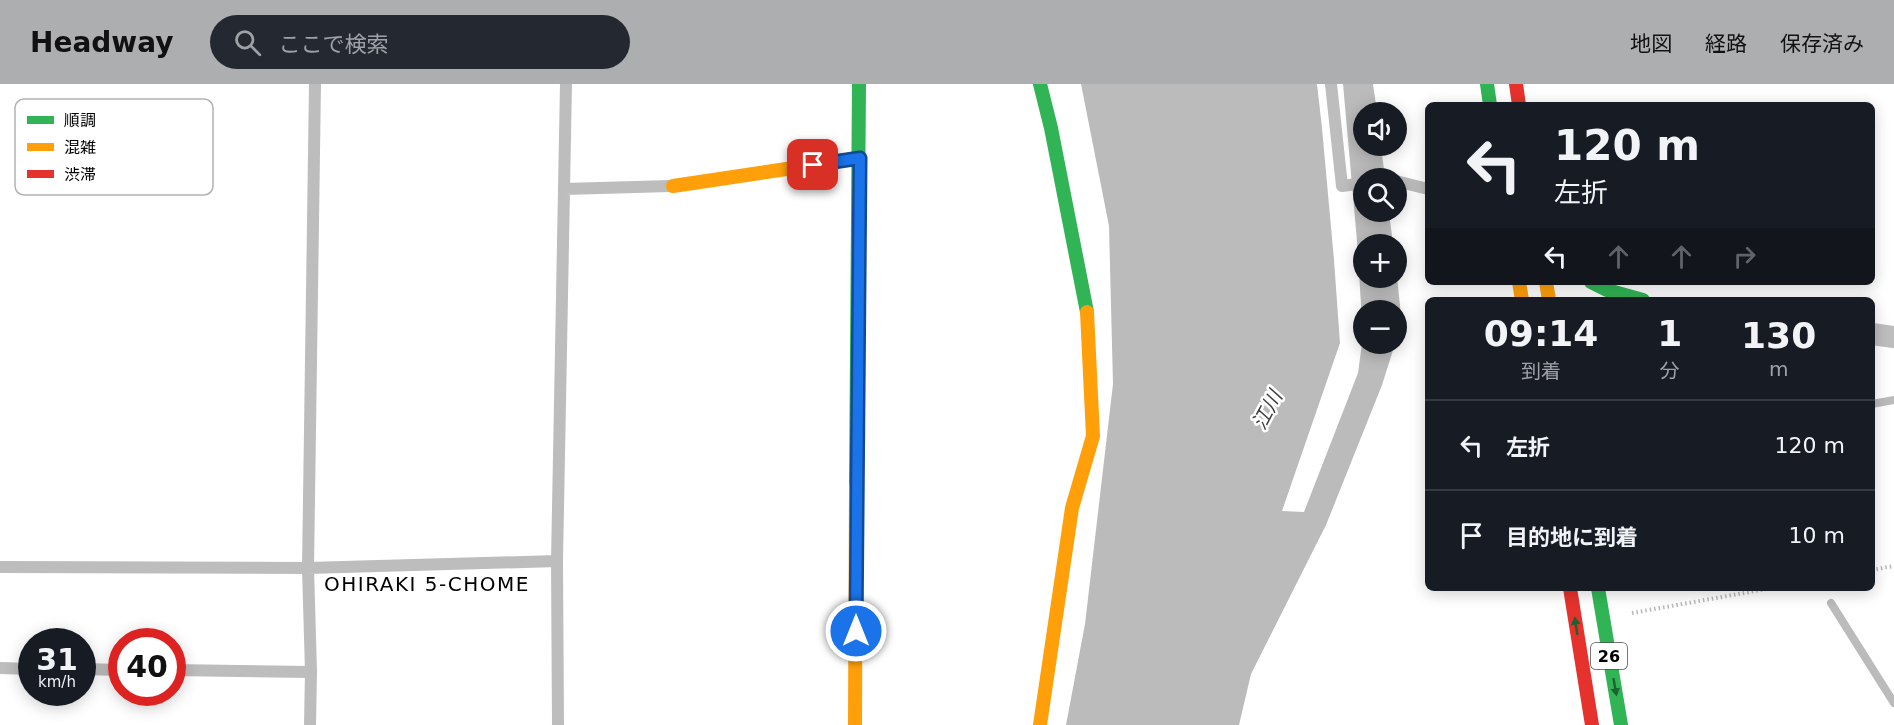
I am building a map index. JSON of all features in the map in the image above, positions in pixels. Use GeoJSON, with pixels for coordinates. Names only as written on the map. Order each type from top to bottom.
{"type":"FeatureCollection","features":[{"type":"Feature","properties":{"kind":"street"},"geometry":{"type":"LineString","coordinates":[[855,725],[859,84]]}},
{"type":"Feature","properties":{"kind":"street"},"geometry":{"type":"LineString","coordinates":[[1040,84],[1051,128],[1087,310],[1093,436],[1072,508],[1040,725]]}},
{"type":"Feature","properties":{"kind":"street"},"geometry":{"type":"LineString","coordinates":[[1487,84],[1490,102]]}},
{"type":"Feature","properties":{"kind":"street"},"geometry":{"type":"LineString","coordinates":[[1516,84],[1519,102]]}},
{"type":"Feature","properties":{"kind":"street"},"geometry":{"type":"LineString","coordinates":[[673,186],[860,158]]}},
{"type":"Feature","properties":{"kind":"street"},"geometry":{"type":"LineString","coordinates":[[1598,285],[1632,297]]}},
{"type":"Feature","properties":{"kind":"street"},"geometry":{"type":"LineString","coordinates":[[1875,334],[1894,337]]}},
{"type":"Feature","properties":{"kind":"street","name":"26"},"geometry":{"type":"LineString","coordinates":[[1570,591],[1592,725]]}},
{"type":"Feature","properties":{"kind":"street","name":"26"},"geometry":{"type":"LineString","coordinates":[[1599,591],[1621,725]]}},
{"type":"Feature","properties":{"kind":"lane"},"geometry":{"type":"LineString","coordinates":[[310,725],[308,568],[315,84]]}},
{"type":"Feature","properties":{"kind":"lane"},"geometry":{"type":"LineString","coordinates":[[558,725],[557,561],[566,84]]}},
{"type":"Feature","properties":{"kind":"lane"},"geometry":{"type":"LineString","coordinates":[[1331,84],[1342,186],[1353,184]]}},
{"type":"Feature","properties":{"kind":"lane"},"geometry":{"type":"LineString","coordinates":[[1407,184],[1425,188]]}},
{"type":"Feature","properties":{"kind":"lane"},"geometry":{"type":"LineString","coordinates":[[564,189],[673,186]]}},
{"type":"Feature","properties":{"kind":"lane"},"geometry":{"type":"LineString","coordinates":[[0,567],[308,568],[557,561]]}},
{"type":"Feature","properties":{"kind":"lane"},"geometry":{"type":"LineString","coordinates":[[0,668],[18,669]]}},
{"type":"Feature","properties":{"kind":"lane"},"geometry":{"type":"LineString","coordinates":[[186,670],[311,672]]}},
{"type":"Feature","properties":{"kind":"path"},"geometry":{"type":"LineString","coordinates":[[1875,569],[1894,566]]}},
{"type":"Feature","properties":{"kind":"path"},"geometry":{"type":"LineString","coordinates":[[1629,613],[1755,591]]}},
{"type":"Feature","properties":{"kind":"water","name":"江川"},"geometry":{"type":"Polygon","coordinates":[[[1081,84],[1317,84],[1340,343],[1282,511],[1304,512],[1358,373],[1361,354],[1392,354],[1382,385],[1326,525],[1251,674],[1239,725],[1066,725],[1085,624],[1113,384],[1109,226],[1081,84]]]}},
{"type":"Feature","properties":{"kind":"water"},"geometry":{"type":"Polygon","coordinates":[[[1343,84],[1373,84],[1376,102],[1353,102],[1353,156],[1382,156],[1384,168],[1353,168],[1353,196],[1343,84]]]}},
{"type":"Feature","properties":{"kind":"water"},"geometry":{"type":"Polygon","coordinates":[[[1355,222],[1390,222],[1392,234],[1356,234],[1355,222]]]}},
{"type":"Feature","properties":{"kind":"water"},"geometry":{"type":"Polygon","coordinates":[[[1360,288],[1398,288],[1399,300],[1361,300],[1360,288]]]}},
{"type":"Feature","properties":{"kind":"waterway"},"geometry":{"type":"LineString","coordinates":[[1875,403],[1894,400]]}},
{"type":"Feature","properties":{"kind":"waterway"},"geometry":{"type":"LineString","coordinates":[[1831,603],[1894,703]]}},
{"type":"Feature","properties":{"kind":"traffic: fast"},"geometry":{"type":"LineString","coordinates":[[856,487],[859,84]]}},
{"type":"Feature","properties":{"kind":"traffic: fast"},"geometry":{"type":"LineString","coordinates":[[1040,84],[1051,128],[1087,312]]}},
{"type":"Feature","properties":{"kind":"traffic: fast"},"geometry":{"type":"LineString","coordinates":[[1487,84],[1490,102]]}},
{"type":"Feature","properties":{"kind":"traffic: fast"},"geometry":{"type":"LineString","coordinates":[[1597,285],[1632,297]]}},
{"type":"Feature","properties":{"kind":"traffic: fast"},"geometry":{"type":"LineString","coordinates":[[1599,591],[1621,725]]}},
{"type":"Feature","properties":{"kind":"traffic: slow"},"geometry":{"type":"LineString","coordinates":[[673,186],[860,158]]}},
{"type":"Feature","properties":{"kind":"traffic: slow"},"geometry":{"type":"LineString","coordinates":[[1520,285],[1522,297]]}},
{"type":"Feature","properties":{"kind":"traffic: slow"},"geometry":{"type":"LineString","coordinates":[[1546,285],[1548,297]]}},
{"type":"Feature","properties":{"kind":"traffic: slow"},"geometry":{"type":"LineString","coordinates":[[1040,725],[1072,508],[1093,436],[1087,312]]}},
{"type":"Feature","properties":{"kind":"traffic: slow"},"geometry":{"type":"LineString","coordinates":[[855,725],[856,487]]}},
{"type":"Feature","properties":{"kind":"traffic: jam"},"geometry":{"type":"LineString","coordinates":[[1516,84],[1519,102]]}},
{"type":"Feature","properties":{"kind":"traffic: jam"},"geometry":{"type":"LineString","coordinates":[[1570,591],[1592,725]]}},
{"type":"Feature","properties":{"kind":"district","name":"OHIRAKI 5-CHOME"},"geometry":{"type":"Point","coordinates":[427,584]}},
{"type":"Feature","properties":{"kind":"route"},"geometry":{"type":"LineString","coordinates":[[813,165],[860,158],[856,631]]}}]}
